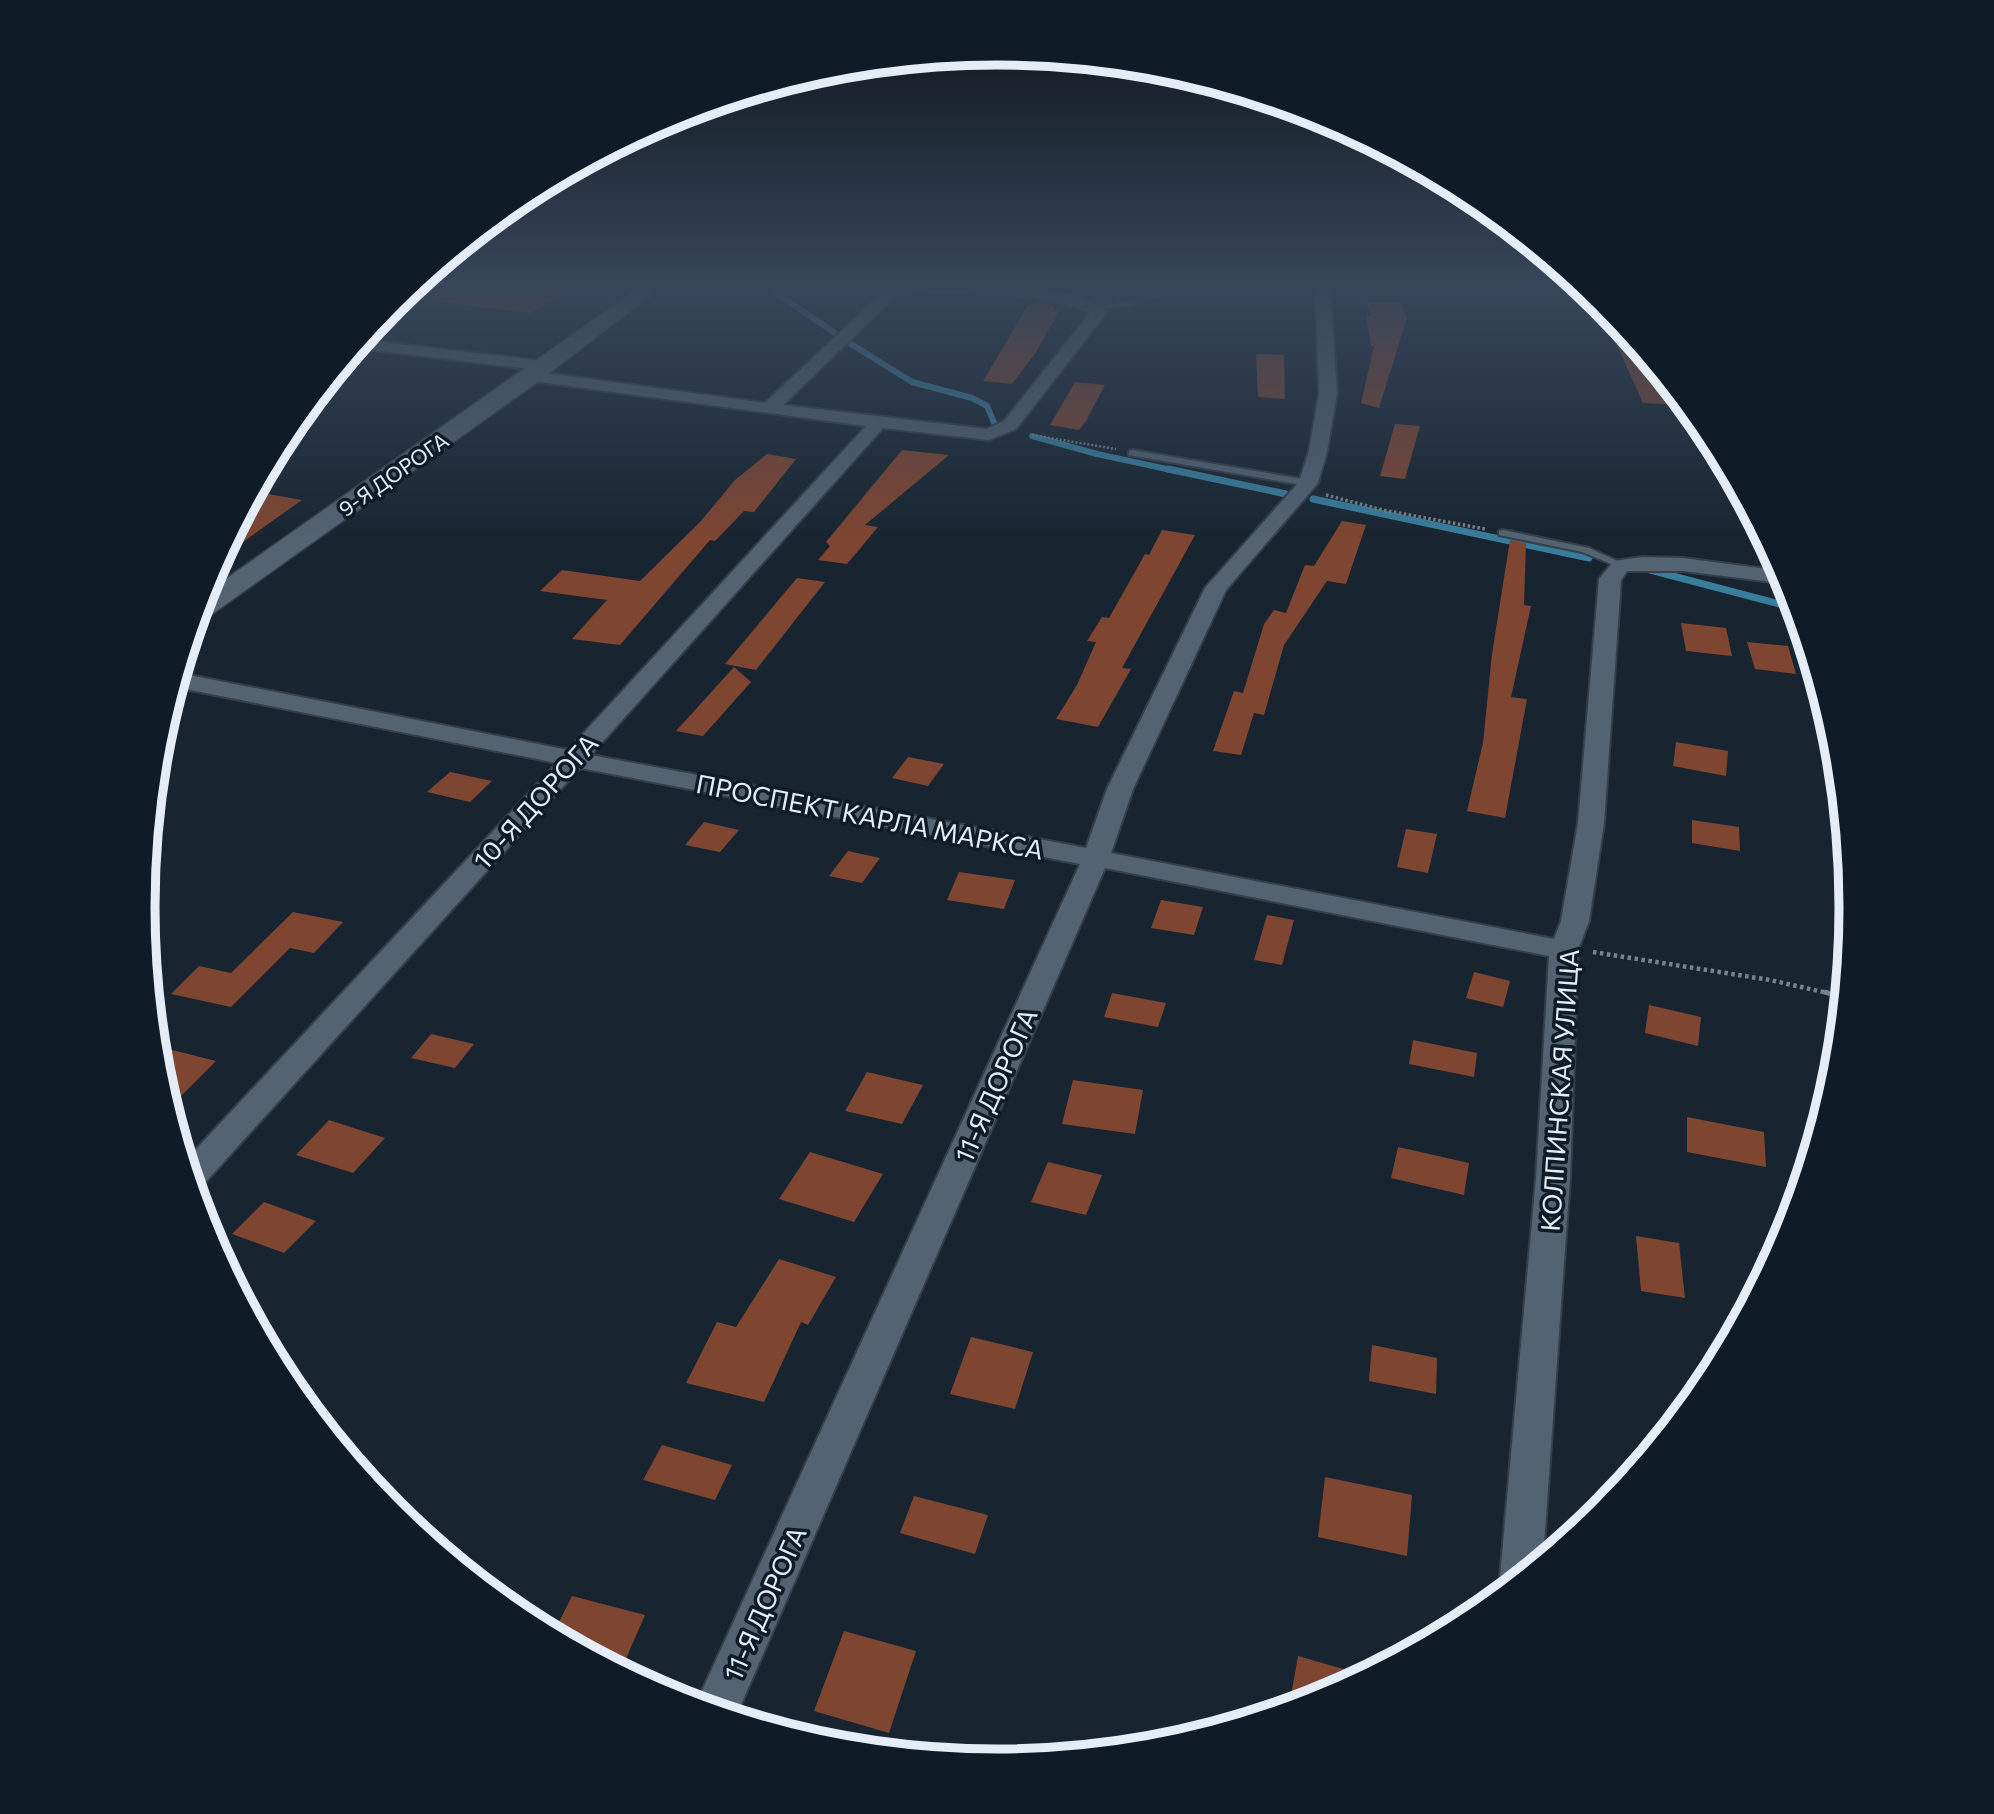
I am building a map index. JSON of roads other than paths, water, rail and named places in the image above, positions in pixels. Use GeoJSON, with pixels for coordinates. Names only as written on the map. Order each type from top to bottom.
{"type":"FeatureCollection","features":[{"type":"Feature","properties":{"kind":"street"},"geometry":{"type":"LineString","coordinates":[[529,370],[769,409],[878,423],[992,433],[1010,425],[1054,370]]}},
{"type":"Feature","properties":{"kind":"street"},"geometry":{"type":"LineString","coordinates":[[769,409],[810,370]]}},
{"type":"Feature","properties":{"kind":"street"},"geometry":{"type":"LineString","coordinates":[[1308,483],[1318,451],[1328,393],[1327,370]]}},
{"type":"Feature","properties":{"kind":"street","name":"9-Я ДОРОГА"},"geometry":{"type":"LineString","coordinates":[[213,600],[538,371]]}},
{"type":"Feature","properties":{"kind":"street","name":"10-Я ДОРОГА"},"geometry":{"type":"LineString","coordinates":[[197,1170],[878,423]]}},
{"type":"Feature","properties":{"kind":"street","name":"11-Я ДОРОГА"},"geometry":{"type":"LineString","coordinates":[[719,1702],[1096,859],[1120,789],[1216,588],[1308,483]]}},
{"type":"Feature","properties":{"kind":"street"},"geometry":{"type":"LineString","coordinates":[[1621,565],[1677,562],[1771,576]]}},
{"type":"Feature","properties":{"kind":"street","name":"КОЛПИНСКАЯ УЛИЦА"},"geometry":{"type":"LineString","coordinates":[[1522,1565],[1553,1178],[1564,950],[1575,921],[1591,823],[1610,579],[1621,565]]}},
{"type":"Feature","properties":{"kind":"street","name":"ПРОСПЕКТ КАРЛА МАРКСА"},"geometry":{"type":"LineString","coordinates":[[185,682],[1564,950]]}},
{"type":"Feature","properties":{"kind":"lane"},"geometry":{"type":"LineString","coordinates":[[1132,453],[1308,483]]}},
{"type":"Feature","properties":{"kind":"lane"},"geometry":{"type":"LineString","coordinates":[[1503,533],[1585,550],[1621,565]]}},
{"type":"Feature","properties":{"kind":"waterway"},"geometry":{"type":"LineString","coordinates":[[892,370],[912,382],[972,398],[987,406],[996,427]]}},
{"type":"Feature","properties":{"kind":"waterway"},"geometry":{"type":"LineString","coordinates":[[1032,436],[1097,454],[1176,471]]}},
{"type":"Feature","properties":{"kind":"waterway"},"geometry":{"type":"LineString","coordinates":[[1168,469],[1286,494]]}},
{"type":"Feature","properties":{"kind":"waterway"},"geometry":{"type":"LineString","coordinates":[[1313,499],[1589,558]]}},
{"type":"Feature","properties":{"kind":"waterway"},"geometry":{"type":"LineString","coordinates":[[1650,570],[1783,605]]}}]}
